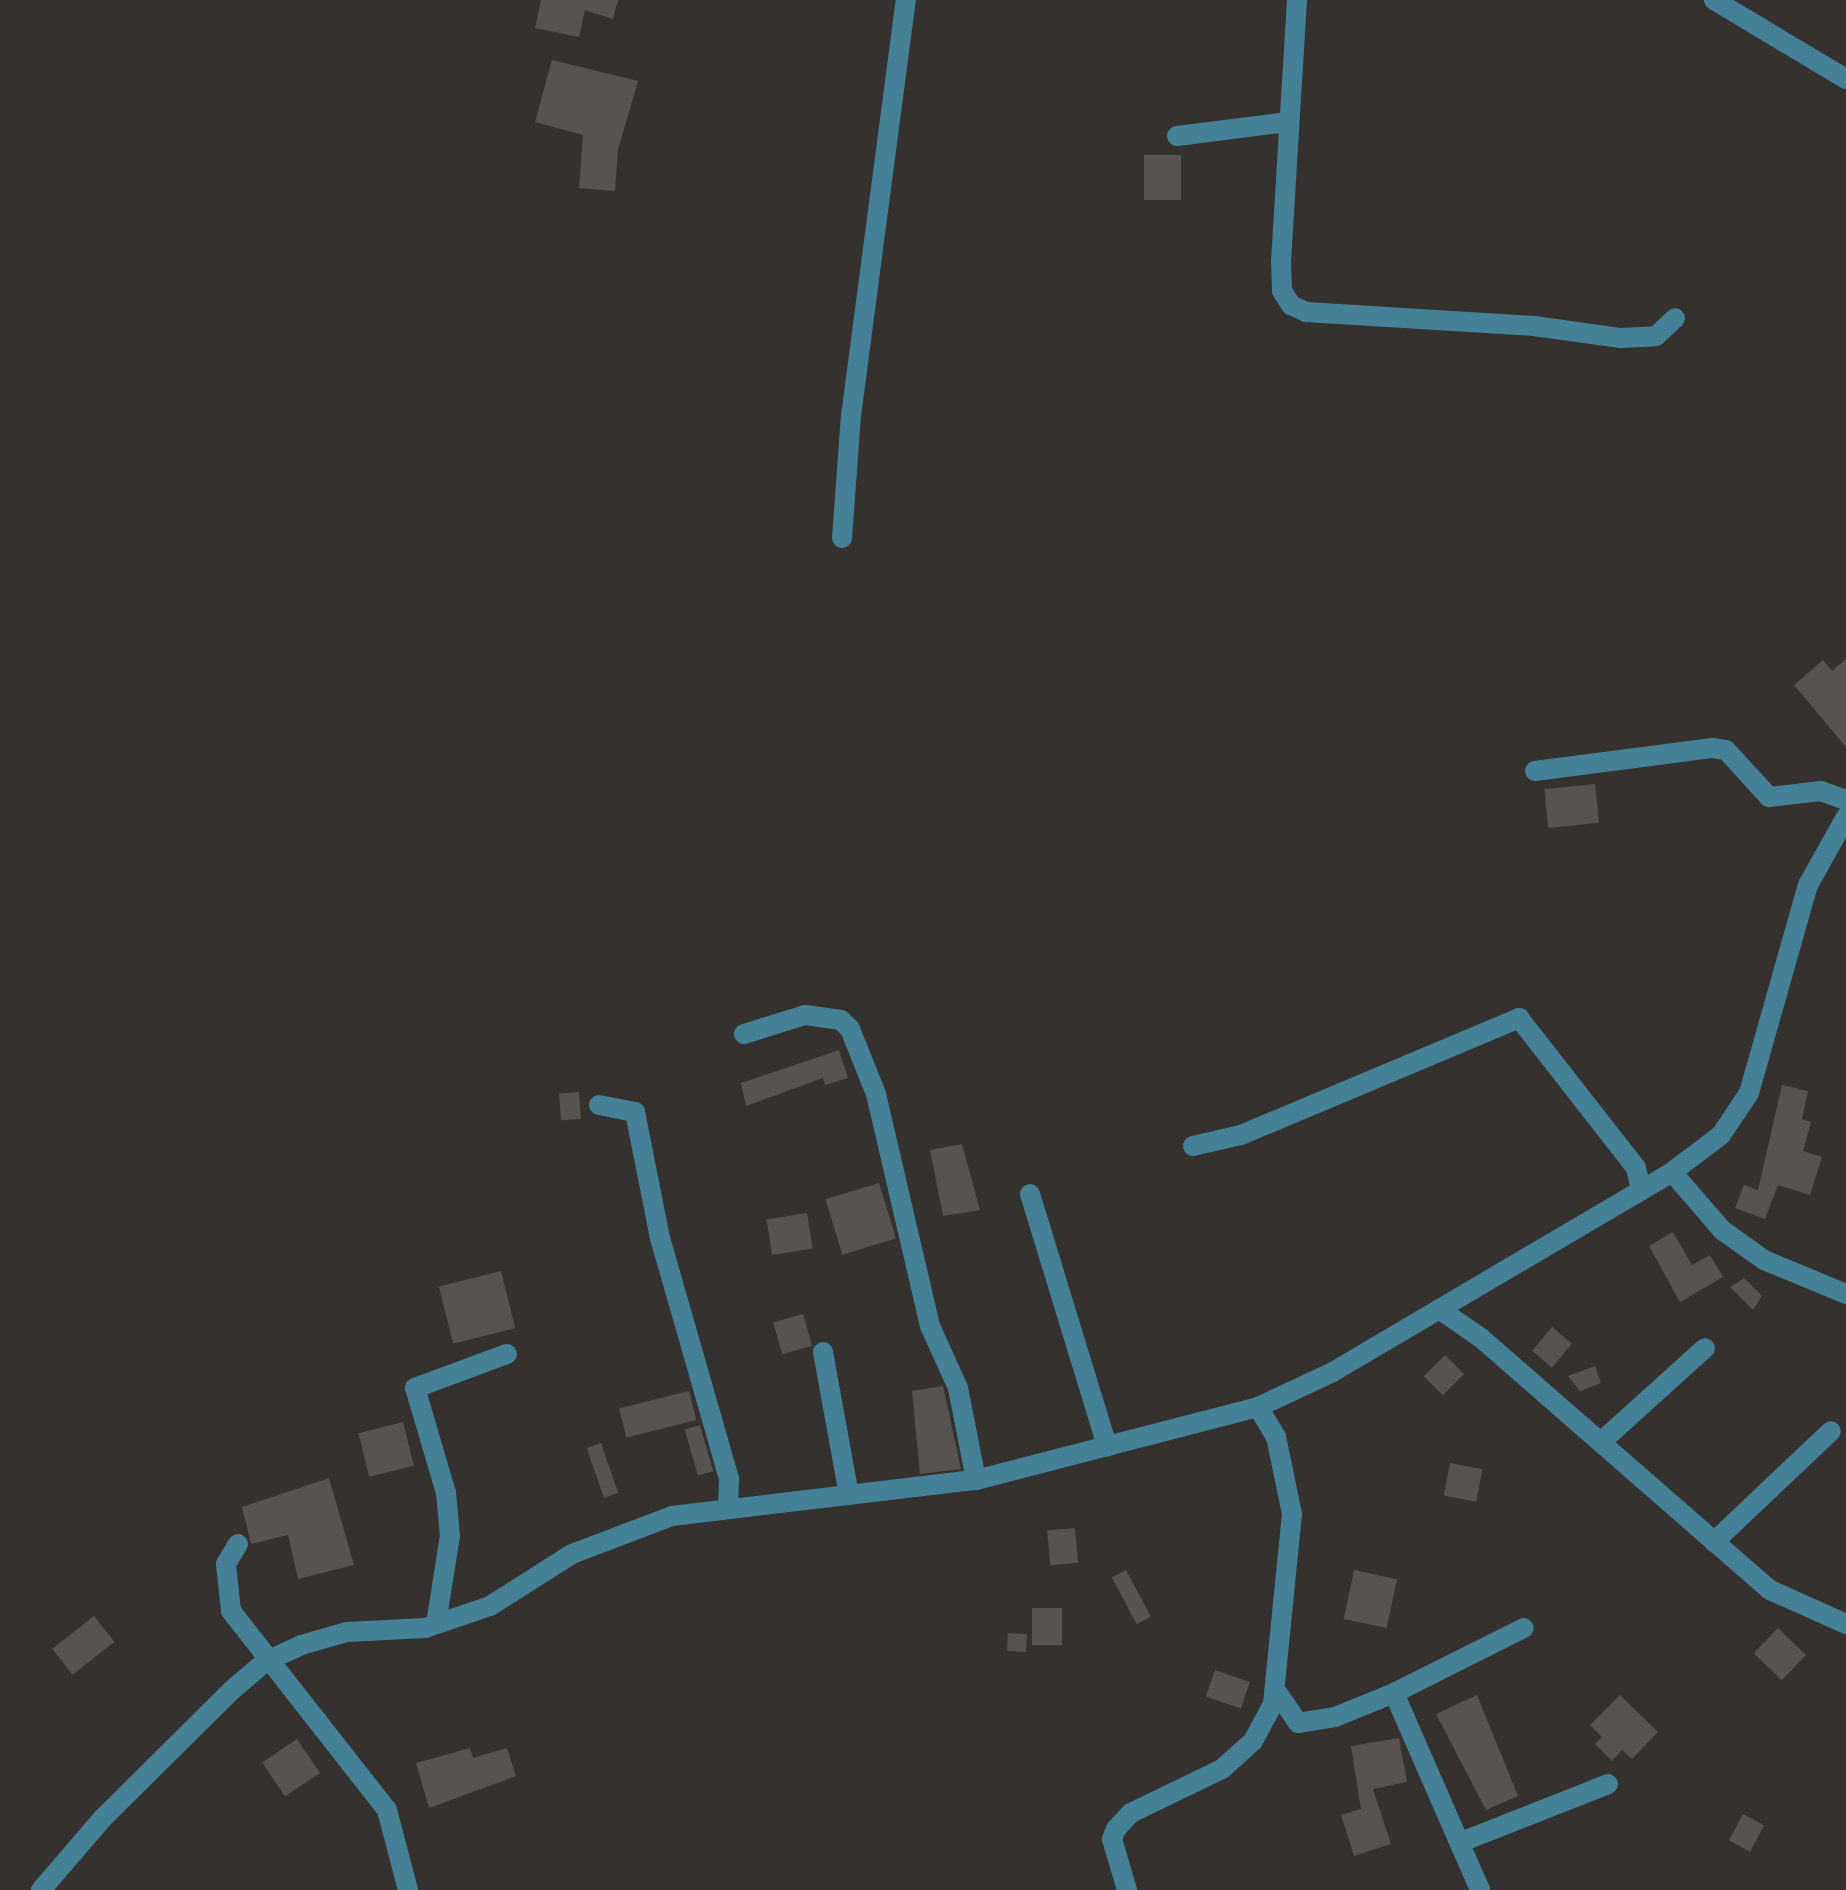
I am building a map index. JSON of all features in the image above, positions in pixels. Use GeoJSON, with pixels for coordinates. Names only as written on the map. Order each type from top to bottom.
{"type":"FeatureCollection","features":[{"type":"Feature","properties":{"kind":"street"},"geometry":{"type":"LineString","coordinates":[[842,538],[851,416],[906,0]]}},
{"type":"Feature","properties":{"kind":"street"},"geometry":{"type":"LineString","coordinates":[[1297,0],[1281,261],[1282,291],[1291,305],[1306,312],[1534,326],[1621,338],[1656,336],[1675,318]]}},
{"type":"Feature","properties":{"kind":"street"},"geometry":{"type":"LineString","coordinates":[[1714,0],[1846,79]]}},
{"type":"Feature","properties":{"kind":"street"},"geometry":{"type":"LineString","coordinates":[[1177,136],[1288,122]]}},
{"type":"Feature","properties":{"kind":"street"},"geometry":{"type":"LineString","coordinates":[[1535,771],[1713,748],[1726,750],[1769,797],[1821,791],[1846,800]]}},
{"type":"Feature","properties":{"kind":"street"},"geometry":{"type":"LineString","coordinates":[[41,1890],[102,1819],[265,1662],[347,1632],[436,1624],[490,1606],[572,1554],[672,1516],[976,1480],[1258,1407],[1331,1373],[1672,1172],[1721,1135],[1749,1093],[1808,885],[1846,817]]}},
{"type":"Feature","properties":{"kind":"street"},"geometry":{"type":"LineString","coordinates":[[744,1034],[805,1015],[841,1020],[850,1029],[876,1094],[930,1326],[958,1388],[976,1480]]}},
{"type":"Feature","properties":{"kind":"street"},"geometry":{"type":"LineString","coordinates":[[1193,1146],[1241,1135],[1519,1018],[1636,1168],[1641,1190]]}},
{"type":"Feature","properties":{"kind":"street"},"geometry":{"type":"LineString","coordinates":[[599,1105],[635,1112],[660,1238],[729,1479],[728,1509]]}},
{"type":"Feature","properties":{"kind":"street"},"geometry":{"type":"LineString","coordinates":[[1672,1172],[1722,1230],[1764,1260],[1846,1294]]}},
{"type":"Feature","properties":{"kind":"street"},"geometry":{"type":"LineString","coordinates":[[1030,1194],[1107,1446]]}},
{"type":"Feature","properties":{"kind":"street"},"geometry":{"type":"LineString","coordinates":[[1439,1309],[1601,1442],[1770,1590],[1846,1624]]}},
{"type":"Feature","properties":{"kind":"street"},"geometry":{"type":"LineString","coordinates":[[1601,1442],[1705,1348]]}},
{"type":"Feature","properties":{"kind":"street"},"geometry":{"type":"LineString","coordinates":[[823,1352],[849,1495]]}},
{"type":"Feature","properties":{"kind":"street"},"geometry":{"type":"LineString","coordinates":[[436,1624],[450,1536],[446,1493],[415,1388],[507,1354]]}},
{"type":"Feature","properties":{"kind":"street"},"geometry":{"type":"LineString","coordinates":[[1127,1890],[1112,1839],[1116,1829],[1131,1813],[1222,1769],[1264,1725],[1275,1689],[1292,1514],[1276,1437],[1258,1407]]}},
{"type":"Feature","properties":{"kind":"street"},"geometry":{"type":"LineString","coordinates":[[1714,1542],[1831,1431]]}},
{"type":"Feature","properties":{"kind":"street"},"geometry":{"type":"LineString","coordinates":[[238,1544],[226,1564],[231,1611],[265,1662],[344,1748],[387,1810],[408,1890]]}},
{"type":"Feature","properties":{"kind":"street"},"geometry":{"type":"LineString","coordinates":[[1275,1689],[1298,1723],[1335,1717],[1394,1693],[1524,1628]]}},
{"type":"Feature","properties":{"kind":"street"},"geometry":{"type":"LineString","coordinates":[[1394,1693],[1480,1890]]}},
{"type":"Feature","properties":{"kind":"street"},"geometry":{"type":"LineString","coordinates":[[1461,1842],[1608,1784]]}},
{"type":"Feature","properties":{"kind":"building"},"geometry":{"type":"Polygon","coordinates":[[[541,0],[618,0],[613,19],[585,10],[579,37],[535,28],[541,0]]]}},
{"type":"Feature","properties":{"kind":"building"},"geometry":{"type":"Polygon","coordinates":[[[552,60],[638,81],[618,150],[615,191],[579,188],[583,135],[535,122],[552,60]]]}},
{"type":"Feature","properties":{"kind":"building"},"geometry":{"type":"Polygon","coordinates":[[[1144,155],[1181,155],[1181,200],[1144,200],[1144,155]]]}},
{"type":"Feature","properties":{"kind":"building"},"geometry":{"type":"Polygon","coordinates":[[[1846,659],[1846,747],[1794,685],[1823,660],[1832,671],[1846,659]]]}},
{"type":"Feature","properties":{"kind":"building"},"geometry":{"type":"Polygon","coordinates":[[[1595,784],[1599,823],[1548,828],[1544,789],[1595,784]]]}},
{"type":"Feature","properties":{"kind":"building"},"geometry":{"type":"Polygon","coordinates":[[[839,1050],[848,1078],[825,1085],[823,1078],[746,1106],[741,1083],[839,1050]]]}},
{"type":"Feature","properties":{"kind":"building"},"geometry":{"type":"Polygon","coordinates":[[[1782,1085],[1808,1091],[1802,1119],[1811,1122],[1803,1151],[1822,1157],[1810,1195],[1778,1185],[1765,1219],[1735,1208],[1744,1185],[1758,1190],[1782,1085]]]}},
{"type":"Feature","properties":{"kind":"building"},"geometry":{"type":"Polygon","coordinates":[[[579,1092],[581,1119],[561,1120],[559,1093],[579,1092]]]}},
{"type":"Feature","properties":{"kind":"building"},"geometry":{"type":"Polygon","coordinates":[[[962,1144],[980,1210],[943,1216],[930,1150],[962,1144]]]}},
{"type":"Feature","properties":{"kind":"building"},"geometry":{"type":"Polygon","coordinates":[[[879,1183],[896,1238],[842,1255],[825,1199],[879,1183]]]}},
{"type":"Feature","properties":{"kind":"building"},"geometry":{"type":"Polygon","coordinates":[[[807,1213],[813,1249],[772,1255],[767,1219],[807,1213]]]}},
{"type":"Feature","properties":{"kind":"building"},"geometry":{"type":"Polygon","coordinates":[[[1673,1232],[1692,1265],[1710,1255],[1723,1277],[1680,1302],[1649,1246],[1673,1232]]]}},
{"type":"Feature","properties":{"kind":"building"},"geometry":{"type":"Polygon","coordinates":[[[501,1271],[515,1328],[453,1344],[439,1286],[501,1271]]]}},
{"type":"Feature","properties":{"kind":"building"},"geometry":{"type":"Polygon","coordinates":[[[1744,1278],[1762,1296],[1753,1310],[1730,1287],[1744,1278]]]}},
{"type":"Feature","properties":{"kind":"building"},"geometry":{"type":"Polygon","coordinates":[[[803,1314],[812,1346],[782,1354],[773,1323],[803,1314]]]}},
{"type":"Feature","properties":{"kind":"building"},"geometry":{"type":"Polygon","coordinates":[[[1552,1327],[1572,1344],[1552,1367],[1532,1351],[1552,1327]]]}},
{"type":"Feature","properties":{"kind":"building"},"geometry":{"type":"Polygon","coordinates":[[[1445,1355],[1464,1374],[1443,1395],[1424,1376],[1445,1355]]]}},
{"type":"Feature","properties":{"kind":"building"},"geometry":{"type":"Polygon","coordinates":[[[1595,1366],[1601,1383],[1580,1391],[1568,1376],[1595,1366]]]}},
{"type":"Feature","properties":{"kind":"building"},"geometry":{"type":"Polygon","coordinates":[[[943,1386],[961,1469],[920,1474],[912,1391],[943,1386]]]}},
{"type":"Feature","properties":{"kind":"building"},"geometry":{"type":"Polygon","coordinates":[[[689,1391],[696,1420],[626,1438],[619,1408],[689,1391]]]}},
{"type":"Feature","properties":{"kind":"building"},"geometry":{"type":"Polygon","coordinates":[[[403,1422],[414,1466],[369,1477],[358,1433],[403,1422]]]}},
{"type":"Feature","properties":{"kind":"building"},"geometry":{"type":"Polygon","coordinates":[[[700,1425],[713,1471],[698,1476],[685,1429],[700,1425]]]}},
{"type":"Feature","properties":{"kind":"building"},"geometry":{"type":"Polygon","coordinates":[[[601,1443],[618,1493],[604,1498],[587,1448],[601,1443]]]}},
{"type":"Feature","properties":{"kind":"building"},"geometry":{"type":"Polygon","coordinates":[[[1450,1463],[1482,1469],[1476,1502],[1444,1495],[1450,1463]]]}},
{"type":"Feature","properties":{"kind":"building"},"geometry":{"type":"Polygon","coordinates":[[[329,1478],[354,1565],[298,1579],[288,1535],[251,1544],[242,1507],[329,1478]]]}},
{"type":"Feature","properties":{"kind":"building"},"geometry":{"type":"Polygon","coordinates":[[[1075,1528],[1078,1563],[1050,1565],[1047,1530],[1075,1528]]]}},
{"type":"Feature","properties":{"kind":"building"},"geometry":{"type":"Polygon","coordinates":[[[1126,1570],[1151,1617],[1137,1624],[1112,1578],[1126,1570]]]}},
{"type":"Feature","properties":{"kind":"building"},"geometry":{"type":"Polygon","coordinates":[[[1354,1570],[1397,1579],[1387,1628],[1344,1619],[1354,1570]]]}},
{"type":"Feature","properties":{"kind":"building"},"geometry":{"type":"Polygon","coordinates":[[[1032,1608],[1062,1608],[1062,1645],[1032,1645],[1032,1608]]]}},
{"type":"Feature","properties":{"kind":"building"},"geometry":{"type":"Polygon","coordinates":[[[94,1616],[114,1642],[73,1675],[52,1649],[94,1616]]]}},
{"type":"Feature","properties":{"kind":"building"},"geometry":{"type":"Polygon","coordinates":[[[1778,1628],[1806,1655],[1782,1680],[1754,1653],[1778,1628]]]}},
{"type":"Feature","properties":{"kind":"building"},"geometry":{"type":"Polygon","coordinates":[[[1008,1633],[1027,1634],[1026,1652],[1007,1651],[1008,1633]]]}},
{"type":"Feature","properties":{"kind":"building"},"geometry":{"type":"Polygon","coordinates":[[[1215,1670],[1250,1682],[1241,1709],[1206,1696],[1215,1670]]]}},
{"type":"Feature","properties":{"kind":"building"},"geometry":{"type":"Polygon","coordinates":[[[1477,1695],[1518,1796],[1486,1810],[1436,1714],[1477,1695]]]}},
{"type":"Feature","properties":{"kind":"building"},"geometry":{"type":"Polygon","coordinates":[[[1620,1695],[1658,1732],[1632,1759],[1622,1750],[1612,1761],[1595,1744],[1602,1737],[1590,1725],[1620,1695]]]}},
{"type":"Feature","properties":{"kind":"building"},"geometry":{"type":"Polygon","coordinates":[[[1399,1738],[1407,1782],[1373,1789],[1391,1844],[1354,1856],[1341,1815],[1361,1809],[1351,1746],[1399,1738]]]}},
{"type":"Feature","properties":{"kind":"building"},"geometry":{"type":"Polygon","coordinates":[[[297,1739],[320,1773],[285,1796],[262,1762],[297,1739]]]}},
{"type":"Feature","properties":{"kind":"building"},"geometry":{"type":"Polygon","coordinates":[[[470,1748],[473,1758],[507,1748],[516,1776],[429,1808],[416,1763],[470,1748]]]}},
{"type":"Feature","properties":{"kind":"building"},"geometry":{"type":"Polygon","coordinates":[[[1743,1814],[1764,1825],[1750,1852],[1729,1840],[1743,1814]]]}}]}
